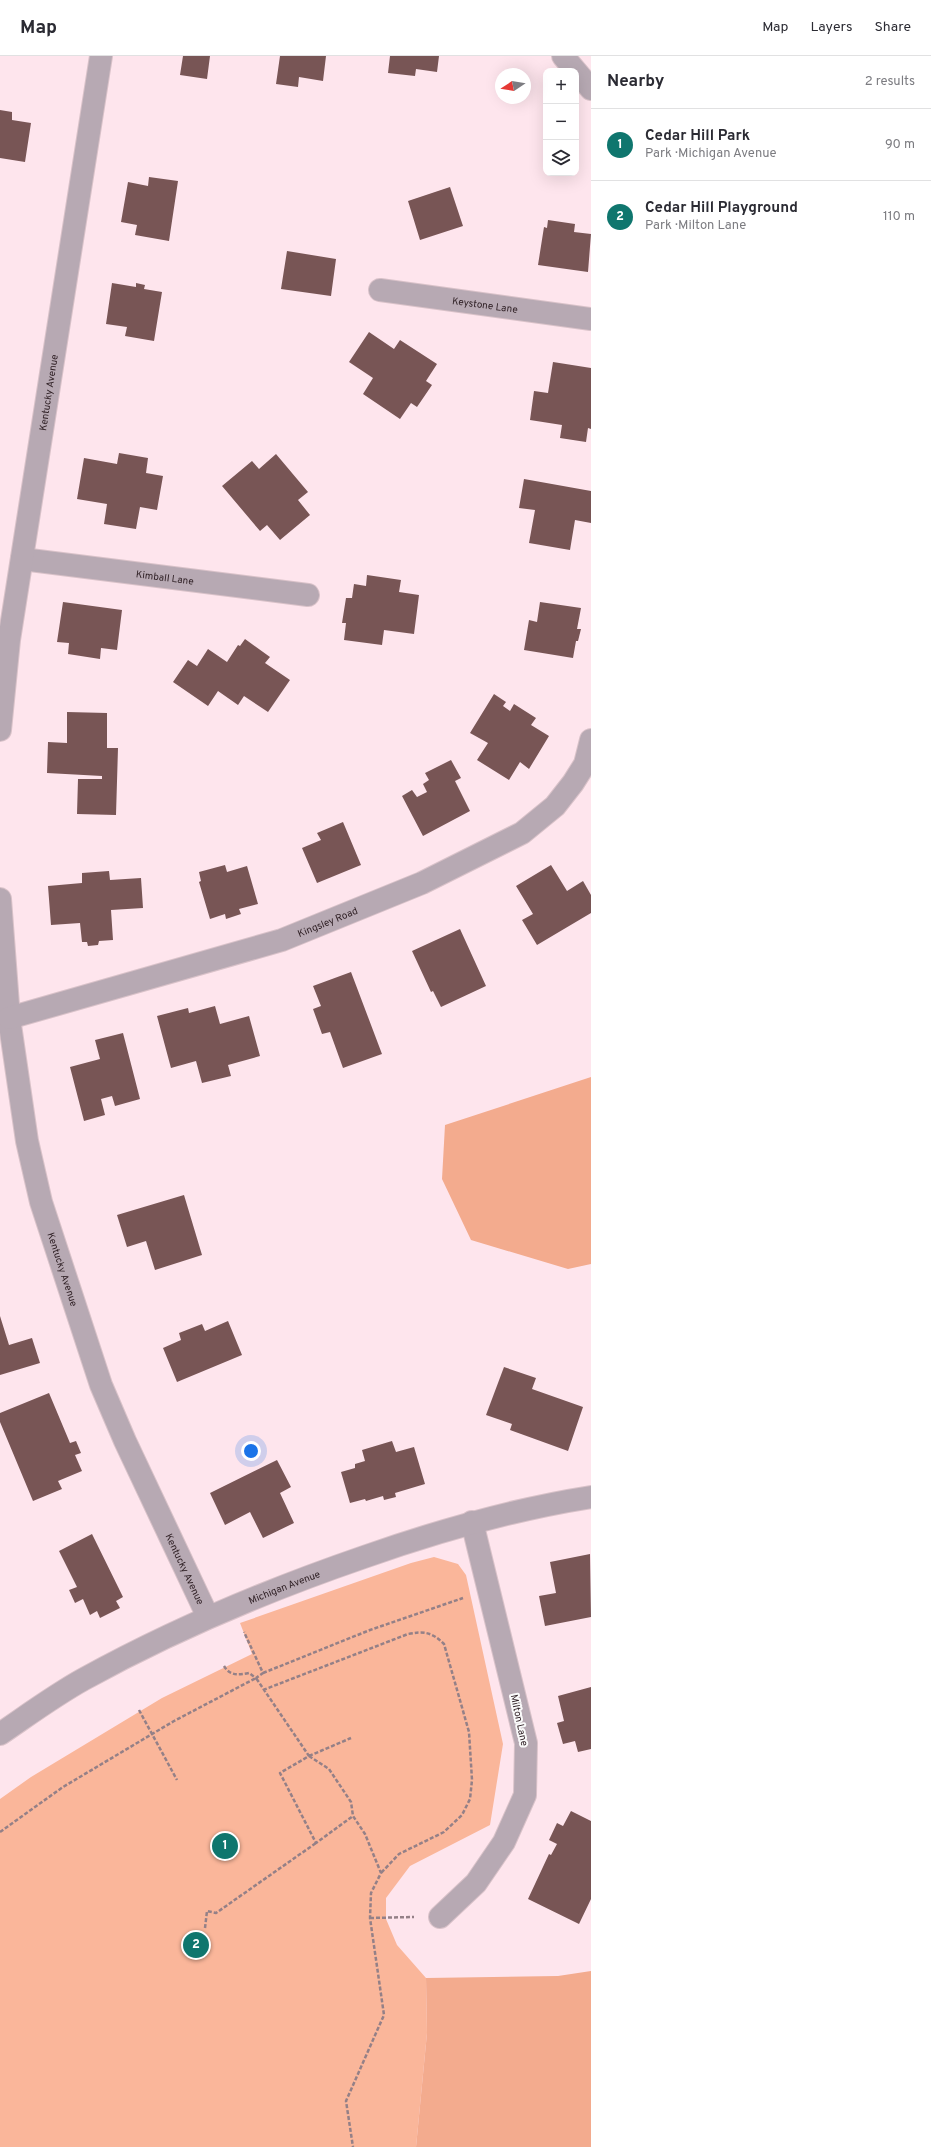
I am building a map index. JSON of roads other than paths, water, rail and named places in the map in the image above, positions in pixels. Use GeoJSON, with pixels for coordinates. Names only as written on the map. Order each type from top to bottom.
{"type":"FeatureCollection","features":[{"type":"Feature","properties":{"kind":"street","name":"Kentucky Avenue"},"geometry":{"type":"LineString","coordinates":[[0,730],[9,640],[101,56]]}},
{"type":"Feature","properties":{"kind":"street"},"geometry":{"type":"LineString","coordinates":[[563,56],[591,89]]}},
{"type":"Feature","properties":{"kind":"street","name":"Keystone Lane"},"geometry":{"type":"LineString","coordinates":[[380,290],[591,319]]}},
{"type":"Feature","properties":{"kind":"street","name":"Kimball Lane"},"geometry":{"type":"LineString","coordinates":[[22,559],[308,595]]}},
{"type":"Feature","properties":{"kind":"street","name":"Kingsley Road"},"geometry":{"type":"LineString","coordinates":[[9,1018],[282,940],[422,883],[522,833],[555,806],[573,783],[585,764],[591,740]]}},
{"type":"Feature","properties":{"kind":"street","name":"Kentucky Avenue"},"geometry":{"type":"LineString","coordinates":[[0,899],[9,1018],[33,1169],[41,1202],[89,1352],[125,1441],[208,1617]]}},
{"type":"Feature","properties":{"kind":"street","name":"Michigan Avenue"},"geometry":{"type":"LineString","coordinates":[[0,1734],[83,1679],[234,1605],[323,1571],[472,1522],[591,1497]]}},
{"type":"Feature","properties":{"kind":"street","name":"Milton Lane"},"geometry":{"type":"LineString","coordinates":[[440,1917],[476,1883],[504,1842],[525,1795],[526,1743],[472,1522]]}},
{"type":"Feature","properties":{"kind":"place","name":"Cedar Hill Park"},"geometry":{"type":"Point","coordinates":[225,1846]}},
{"type":"Feature","properties":{"kind":"place","name":"Cedar Hill Playground"},"geometry":{"type":"Point","coordinates":[196,1945]}}]}
